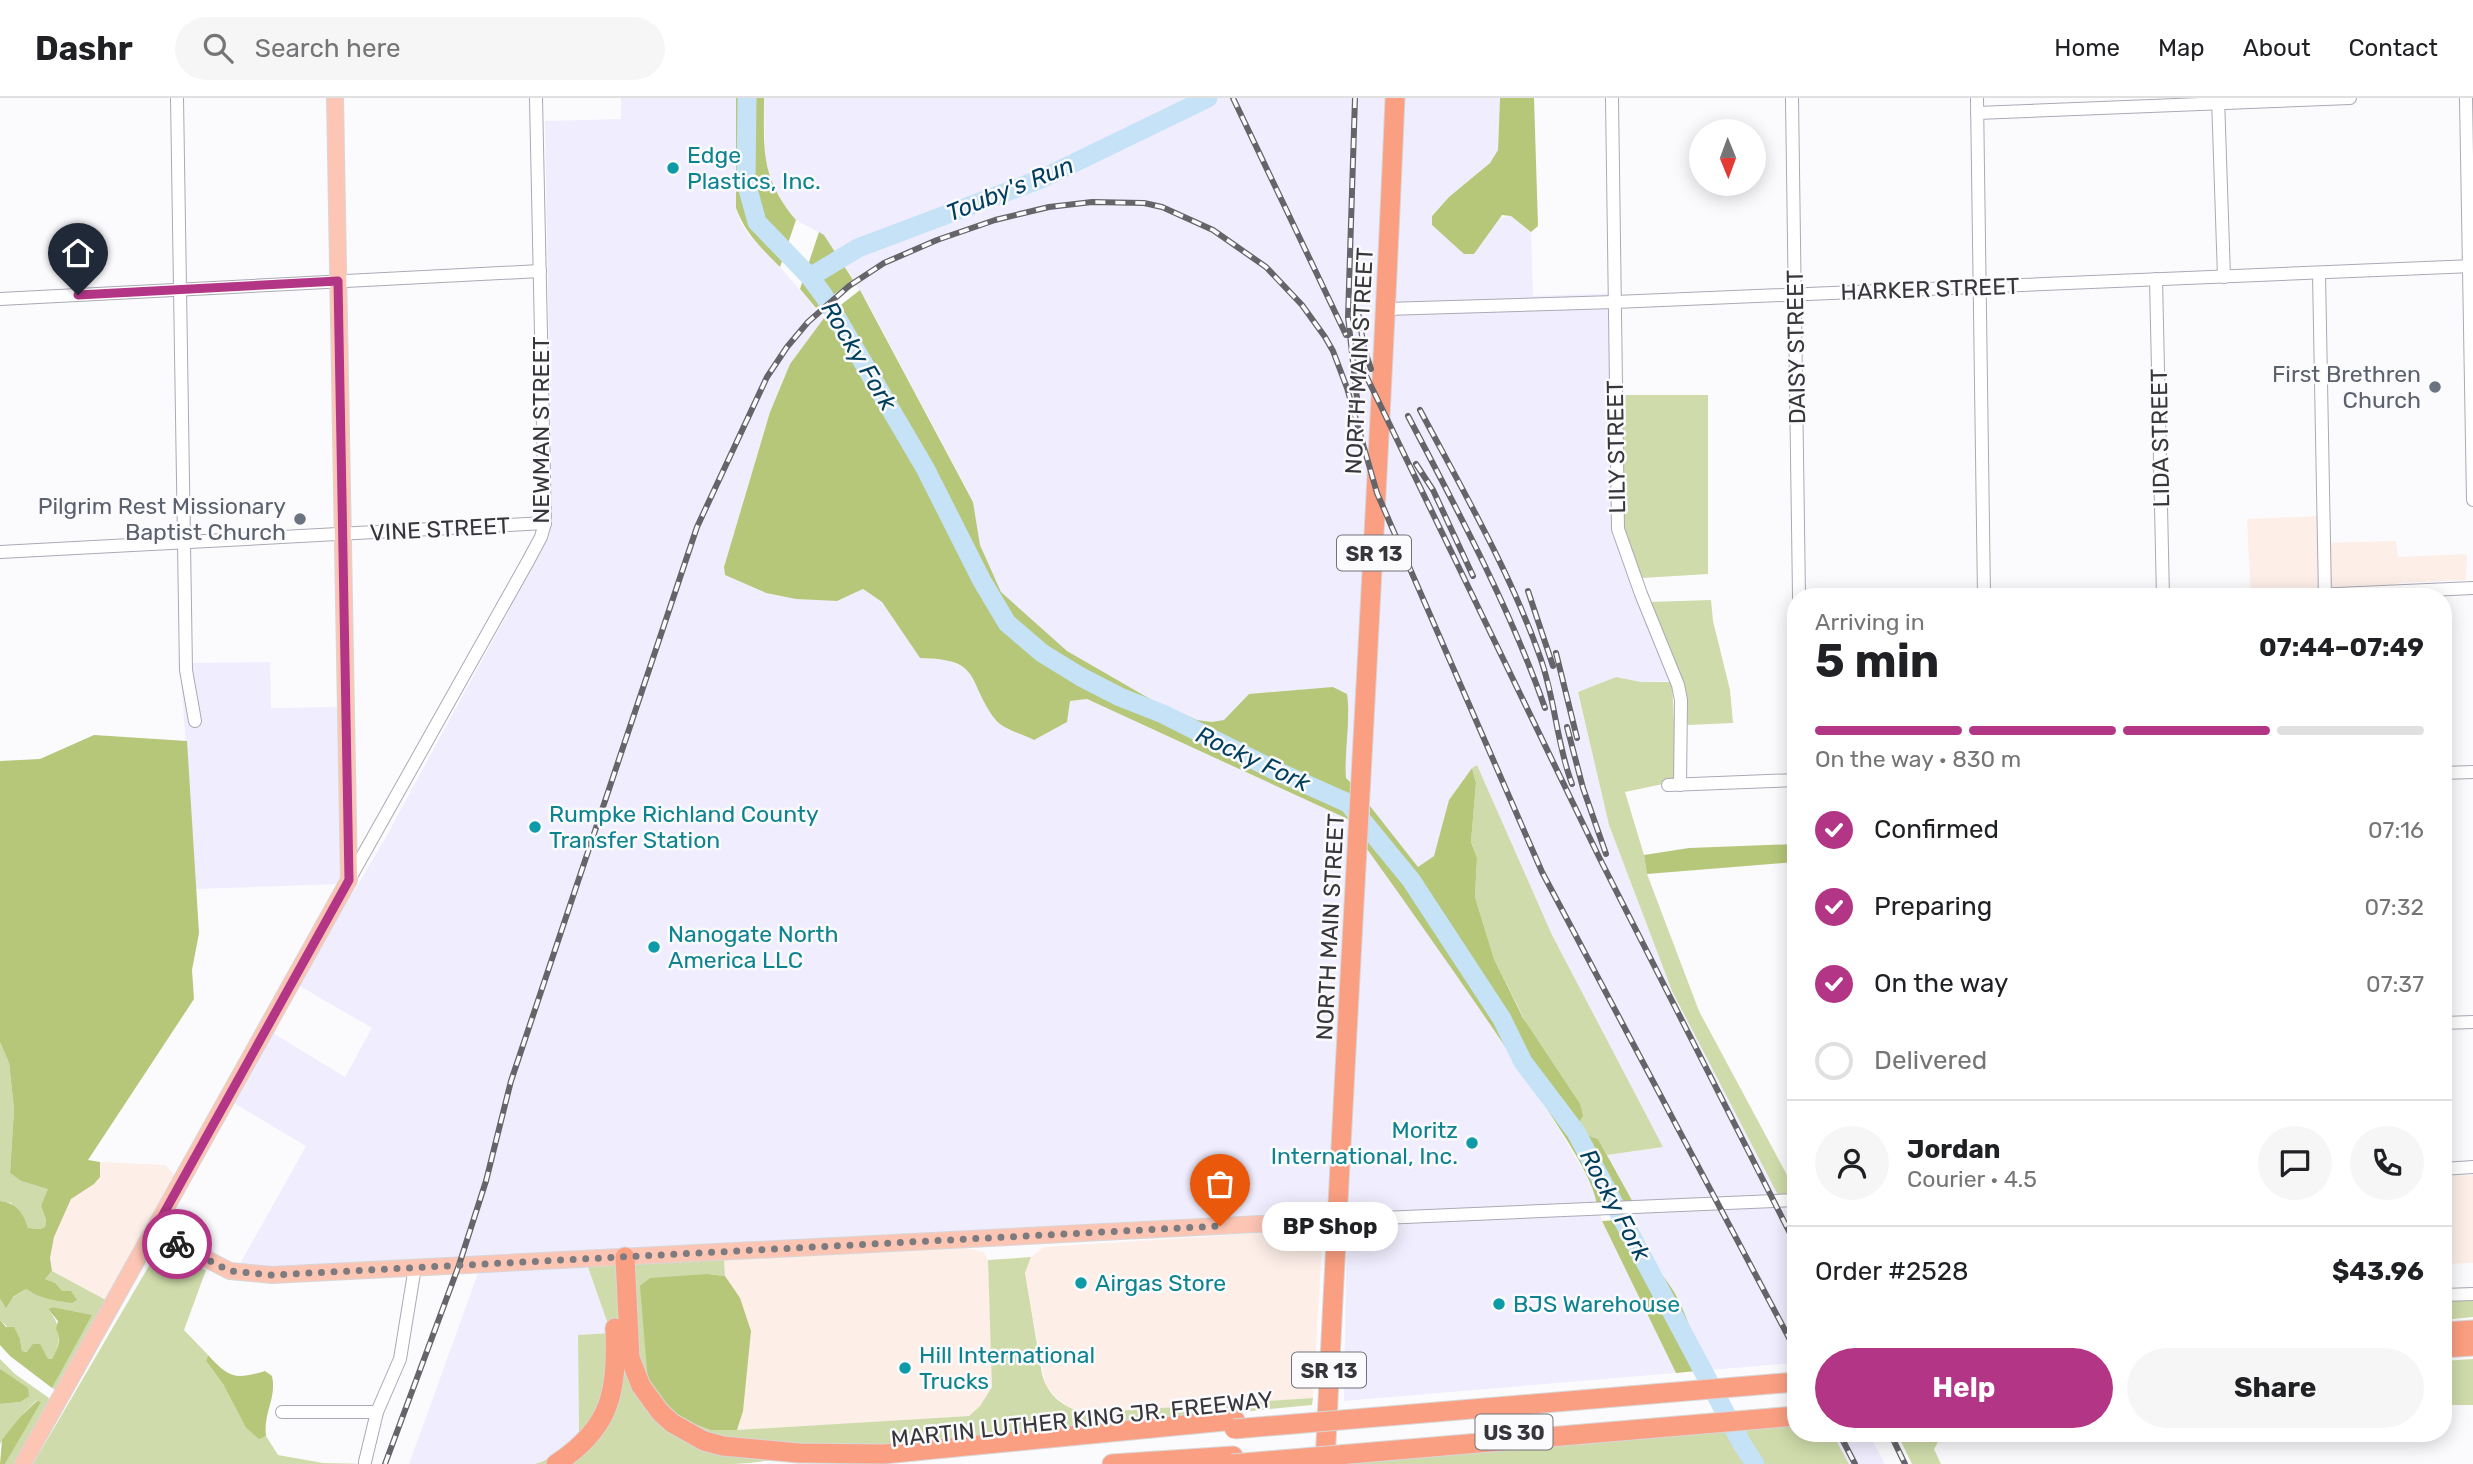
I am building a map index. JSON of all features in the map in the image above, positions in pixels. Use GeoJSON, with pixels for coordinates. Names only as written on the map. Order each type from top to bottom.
{"type":"FeatureCollection","features":[{"type":"Feature","properties":{"kind":"highway","name":"NORTH MAIN STREET"},"geometry":{"type":"LineString","coordinates":[[1325,1464],[1395,98]]}},
{"type":"Feature","properties":{"kind":"highway"},"geometry":{"type":"LineString","coordinates":[[618,1257],[630,1358],[641,1387],[672,1423],[696,1437],[723,1446],[799,1453],[884,1454],[1787,1374]]}},
{"type":"Feature","properties":{"kind":"highway"},"geometry":{"type":"LineString","coordinates":[[556,1464],[585,1442],[600,1422],[611,1398],[616,1370],[618,1257]]}},
{"type":"Feature","properties":{"kind":"highway"},"geometry":{"type":"LineString","coordinates":[[2452,1331],[2473,1330]]}},
{"type":"Feature","properties":{"kind":"highway"},"geometry":{"type":"LineString","coordinates":[[2452,1347],[2473,1346]]}},
{"type":"Feature","properties":{"kind":"highway","name":"MARTIN LUTHER KING JR. FREEWAY"},"geometry":{"type":"LineString","coordinates":[[875,1464],[1235,1424],[1787,1383]]}},
{"type":"Feature","properties":{"kind":"highway","name":"US 30"},"geometry":{"type":"LineString","coordinates":[[1112,1464],[1232,1461],[1787,1409]]}},
{"type":"Feature","properties":{"kind":"highway"},"geometry":{"type":"LineString","coordinates":[[1232,1461],[1787,1417]]}},
{"type":"Feature","properties":{"kind":"main road"},"geometry":{"type":"LineString","coordinates":[[23,1464],[349,880],[335,98]]}},
{"type":"Feature","properties":{"kind":"main road"},"geometry":{"type":"LineString","coordinates":[[154,1231],[218,1266],[242,1273],[272,1275],[1336,1220]]}},
{"type":"Feature","properties":{"kind":"street"},"geometry":{"type":"LineString","coordinates":[[177,98],[186,670],[195,721]]}},
{"type":"Feature","properties":{"kind":"street","name":"NEWMAN STREET"},"geometry":{"type":"LineString","coordinates":[[349,880],[532,555],[545,523],[536,98]]}},
{"type":"Feature","properties":{"kind":"street","name":"LILY STREET"},"geometry":{"type":"LineString","coordinates":[[1612,98],[1618,529],[1678,685],[1681,700],[1674,785],[1787,780]]}},
{"type":"Feature","properties":{"kind":"street","name":"DAISY STREET"},"geometry":{"type":"LineString","coordinates":[[1792,98],[1799,588]]}},
{"type":"Feature","properties":{"kind":"street"},"geometry":{"type":"LineString","coordinates":[[1977,98],[1984,588]]}},
{"type":"Feature","properties":{"kind":"street"},"geometry":{"type":"LineString","coordinates":[[1977,113],[2218,101],[2350,98]]}},
{"type":"Feature","properties":{"kind":"street"},"geometry":{"type":"LineString","coordinates":[[2466,98],[2473,500]]}},
{"type":"Feature","properties":{"kind":"street"},"geometry":{"type":"LineString","coordinates":[[2218,101],[2224,277]]}},
{"type":"Feature","properties":{"kind":"street","name":"HARKER STREET"},"geometry":{"type":"LineString","coordinates":[[1386,309],[2471,266]]}},
{"type":"Feature","properties":{"kind":"street"},"geometry":{"type":"LineString","coordinates":[[0,299],[540,271]]}},
{"type":"Feature","properties":{"kind":"street"},"geometry":{"type":"LineString","coordinates":[[2319,273],[2325,588]]}},
{"type":"Feature","properties":{"kind":"street","name":"LIDA STREET"},"geometry":{"type":"LineString","coordinates":[[2156,279],[2163,588]]}},
{"type":"Feature","properties":{"kind":"street","name":"VINE STREET"},"geometry":{"type":"LineString","coordinates":[[0,552],[545,523]]}},
{"type":"Feature","properties":{"kind":"street"},"geometry":{"type":"LineString","coordinates":[[2452,588],[2473,587]]}},
{"type":"Feature","properties":{"kind":"street"},"geometry":{"type":"LineString","coordinates":[[2452,773],[2473,772]]}},
{"type":"Feature","properties":{"kind":"street"},"geometry":{"type":"LineString","coordinates":[[2452,1023],[2473,1022]]}},
{"type":"Feature","properties":{"kind":"street"},"geometry":{"type":"LineString","coordinates":[[2452,1168],[2473,1167]]}},
{"type":"Feature","properties":{"kind":"street"},"geometry":{"type":"LineString","coordinates":[[1336,1220],[1787,1200]]}},
{"type":"Feature","properties":{"kind":"street"},"geometry":{"type":"LineString","coordinates":[[365,1462],[377,1412],[400,1359],[415,1267]]}},
{"type":"Feature","properties":{"kind":"street"},"geometry":{"type":"LineString","coordinates":[[2452,1295],[2473,1294]]}},
{"type":"Feature","properties":{"kind":"street"},"geometry":{"type":"LineString","coordinates":[[282,1412],[377,1412]]}},
{"type":"Feature","properties":{"kind":"shaded area"},"geometry":{"type":"Polygon","coordinates":[[[621,98],[736,98],[736,208],[741,223],[824,318],[790,364],[770,412],[724,567],[725,575],[766,593],[797,599],[837,601],[863,589],[882,602],[920,658],[946,659],[970,671],[996,721],[1070,700],[1087,699],[1350,820],[1367,849],[1462,980],[1559,1129],[1596,1192],[1602,1221],[1676,1373],[1344,1401],[1347,1210],[586,1251],[588,1267],[611,1333],[578,1335],[579,1435],[569,1446],[535,1464],[409,1464],[484,1257],[261,1269],[240,1264],[306,1146],[232,1102],[271,1032],[345,1077],[372,1028],[298,985],[382,844],[549,537],[552,523],[545,121],[621,119],[621,98]]]}},
{"type":"Feature","properties":{"kind":"shaded area"},"geometry":{"type":"Polygon","coordinates":[[[764,98],[1500,98],[1498,150],[1490,163],[1432,215],[1432,225],[1511,216],[1531,232],[1533,296],[1619,293],[1620,395],[1642,578],[1649,602],[1683,681],[1641,682],[1616,677],[1578,693],[1609,825],[1672,991],[1787,1212],[1787,1364],[1697,1371],[1700,1359],[1697,1346],[1679,1300],[1635,1229],[1634,1204],[1607,1155],[1662,1147],[1552,935],[1477,765],[1449,800],[1435,856],[1418,867],[1346,778],[1349,711],[1212,722],[1197,720],[1152,700],[1067,651],[1027,618],[1001,592],[980,545],[973,501],[867,302],[824,235],[796,220],[783,205],[769,180],[765,157],[764,98]]]}},
{"type":"Feature","properties":{"kind":"shaded area"},"geometry":{"type":"Polygon","coordinates":[[[2320,516],[2321,543],[2396,541],[2398,557],[2467,554],[2466,580],[2396,583],[2396,588],[2251,588],[2247,519],[2320,516]]]}},
{"type":"Feature","properties":{"kind":"shaded area"},"geometry":{"type":"Polygon","coordinates":[[[270,662],[271,708],[339,707],[341,884],[196,889],[180,663],[270,662]]]}},
{"type":"Feature","properties":{"kind":"shaded area"},"geometry":{"type":"Polygon","coordinates":[[[100,1162],[165,1165],[176,1176],[105,1299],[52,1271],[50,1258],[54,1237],[71,1199],[100,1177],[100,1162]]]}},
{"type":"Feature","properties":{"kind":"shaded area"},"geometry":{"type":"Polygon","coordinates":[[[2473,1175],[2473,1263],[2452,1264],[2452,1176],[2473,1175]]]}},
{"type":"Feature","properties":{"kind":"shaded area"},"geometry":{"type":"Polygon","coordinates":[[[1305,1230],[1315,1233],[1322,1244],[1313,1398],[1083,1413],[1071,1409],[1046,1389],[1025,1273],[1031,1257],[1044,1247],[1305,1230]]]}},
{"type":"Feature","properties":{"kind":"shaded area"},"geometry":{"type":"Polygon","coordinates":[[[967,1248],[983,1252],[988,1260],[992,1358],[992,1387],[980,1406],[969,1416],[737,1430],[743,1411],[740,1299],[725,1276],[724,1259],[967,1248]]]}},
{"type":"Feature","properties":{"kind":"shaded area"},"geometry":{"type":"Polygon","coordinates":[[[1837,1442],[1873,1442],[1885,1464],[1849,1464],[1837,1442]]]}},
{"type":"Feature","properties":{"kind":"green space"},"geometry":{"type":"Polygon","coordinates":[[[736,98],[764,98],[766,162],[776,190],[796,220],[780,267],[749,233],[736,208],[736,98]]]}},
{"type":"Feature","properties":{"kind":"green space"},"geometry":{"type":"Polygon","coordinates":[[[1500,98],[1534,98],[1538,226],[1531,232],[1511,216],[1502,215],[1474,254],[1464,254],[1432,225],[1432,216],[1449,197],[1490,163],[1498,150],[1500,98]]]}},
{"type":"Feature","properties":{"kind":"green space"},"geometry":{"type":"Polygon","coordinates":[[[819,232],[824,235],[853,280],[816,308],[800,289],[819,232]]]}},
{"type":"Feature","properties":{"kind":"green space"},"geometry":{"type":"Polygon","coordinates":[[[860,290],[973,502],[980,545],[1001,592],[1067,651],[1152,700],[1197,720],[1224,720],[1249,694],[1333,687],[1347,694],[1346,778],[1353,785],[1350,820],[1087,699],[1070,701],[1067,722],[1034,740],[998,723],[964,667],[940,659],[920,658],[882,602],[863,589],[837,601],[796,599],[766,593],[725,575],[724,567],[770,412],[790,364],[824,318],[860,290]]]}},
{"type":"Feature","properties":{"kind":"green space"},"geometry":{"type":"Polygon","coordinates":[[[1620,395],[1708,395],[1708,574],[1642,578],[1625,538],[1621,519],[1620,395]]]}},
{"type":"Feature","properties":{"kind":"green space"},"geometry":{"type":"Polygon","coordinates":[[[1711,600],[1713,621],[1730,690],[1733,723],[1688,725],[1683,681],[1649,602],[1711,600]]]}},
{"type":"Feature","properties":{"kind":"green space"},"geometry":{"type":"Polygon","coordinates":[[[1616,677],[1641,682],[1672,682],[1677,781],[1625,792],[1647,874],[1699,1011],[1787,1175],[1787,1198],[1780,1199],[1672,991],[1609,825],[1578,692],[1616,677]]]}},
{"type":"Feature","properties":{"kind":"green space"},"geometry":{"type":"Polygon","coordinates":[[[94,735],[187,741],[199,933],[192,970],[194,999],[88,1160],[100,1162],[100,1177],[71,1199],[54,1237],[50,1258],[52,1271],[45,1279],[55,1283],[62,1291],[71,1291],[77,1300],[72,1303],[54,1300],[26,1289],[13,1297],[6,1308],[0,1299],[0,1201],[11,1204],[18,1210],[28,1228],[40,1229],[45,1227],[46,1220],[41,1206],[48,1189],[21,1181],[10,1173],[14,1109],[9,1063],[0,1042],[0,761],[40,759],[94,735]]]}},
{"type":"Feature","properties":{"kind":"green space"},"geometry":{"type":"Polygon","coordinates":[[[1477,765],[1552,935],[1663,1147],[1607,1155],[1598,1139],[1582,1135],[1494,959],[1475,897],[1477,858],[1471,842],[1476,783],[1472,768],[1477,765]]]}},
{"type":"Feature","properties":{"kind":"green space"},"geometry":{"type":"Polygon","coordinates":[[[1472,768],[1476,783],[1471,842],[1477,858],[1475,897],[1494,959],[1523,1018],[1580,1104],[1583,1116],[1577,1125],[1582,1134],[1598,1139],[1634,1204],[1597,1206],[1589,1180],[1563,1133],[1367,849],[1370,806],[1418,867],[1434,856],[1449,800],[1472,768]]]}},
{"type":"Feature","properties":{"kind":"green space"},"geometry":{"type":"Polygon","coordinates":[[[1787,844],[1787,863],[1647,874],[1644,855],[1689,848],[1787,844]]]}},
{"type":"Feature","properties":{"kind":"green space"},"geometry":{"type":"Polygon","coordinates":[[[0,1042],[9,1063],[14,1109],[10,1173],[21,1181],[49,1189],[41,1206],[46,1220],[45,1227],[40,1229],[28,1228],[11,1203],[0,1201],[0,1042]]]}},
{"type":"Feature","properties":{"kind":"green space"},"geometry":{"type":"Polygon","coordinates":[[[1634,1219],[1640,1241],[1672,1289],[1683,1311],[1698,1350],[1697,1371],[1676,1373],[1602,1221],[1634,1219]]]}},
{"type":"Feature","properties":{"kind":"green space"},"geometry":{"type":"Polygon","coordinates":[[[160,1247],[206,1270],[184,1330],[208,1355],[206,1361],[223,1384],[246,1428],[259,1438],[266,1436],[278,1455],[323,1463],[368,1464],[33,1464],[160,1247]]]}},
{"type":"Feature","properties":{"kind":"green space"},"geometry":{"type":"Polygon","coordinates":[[[1031,1257],[1025,1273],[1042,1374],[1052,1394],[1068,1407],[1083,1413],[1313,1398],[1312,1405],[866,1447],[734,1464],[535,1464],[558,1453],[579,1435],[578,1335],[611,1333],[588,1267],[724,1259],[725,1276],[708,1274],[711,1430],[737,1430],[969,1416],[980,1406],[992,1387],[988,1260],[1031,1257]]]}},
{"type":"Feature","properties":{"kind":"green space"},"geometry":{"type":"Polygon","coordinates":[[[52,1271],[106,1300],[56,1390],[52,1388],[91,1315],[53,1307],[48,1309],[56,1321],[59,1334],[58,1346],[52,1359],[22,1351],[20,1339],[0,1320],[0,1299],[3,1304],[26,1289],[63,1302],[58,1288],[45,1279],[52,1271]]]}},
{"type":"Feature","properties":{"kind":"green space"},"geometry":{"type":"Polygon","coordinates":[[[708,1274],[725,1276],[740,1298],[751,1331],[743,1411],[737,1430],[711,1430],[681,1419],[660,1401],[648,1382],[640,1286],[650,1278],[708,1274]]]}},
{"type":"Feature","properties":{"kind":"green space"},"geometry":{"type":"Polygon","coordinates":[[[2473,1298],[2473,1317],[2452,1319],[2452,1299],[2473,1298]]]}},
{"type":"Feature","properties":{"kind":"green space"},"geometry":{"type":"Polygon","coordinates":[[[53,1307],[92,1315],[52,1388],[10,1356],[0,1345],[0,1320],[6,1327],[14,1327],[22,1351],[27,1352],[33,1344],[40,1344],[48,1359],[52,1359],[59,1340],[56,1329],[58,1321],[48,1309],[53,1307]]]}},
{"type":"Feature","properties":{"kind":"green space"},"geometry":{"type":"Polygon","coordinates":[[[208,1355],[227,1373],[233,1375],[246,1376],[265,1371],[272,1376],[273,1391],[266,1420],[266,1436],[259,1439],[246,1428],[223,1384],[206,1361],[208,1355]]]}},
{"type":"Feature","properties":{"kind":"green space"},"geometry":{"type":"Polygon","coordinates":[[[0,1359],[15,1374],[49,1398],[15,1464],[5,1464],[40,1403],[36,1401],[19,1418],[0,1444],[0,1404],[20,1402],[0,1369],[0,1359]]]}},
{"type":"Feature","properties":{"kind":"green space"},"geometry":{"type":"Polygon","coordinates":[[[2473,1359],[2473,1405],[2452,1405],[2452,1360],[2473,1359]]]}},
{"type":"Feature","properties":{"kind":"green space"},"geometry":{"type":"Polygon","coordinates":[[[0,1369],[28,1388],[29,1396],[20,1402],[0,1404],[0,1369]]]}},
{"type":"Feature","properties":{"kind":"green space"},"geometry":{"type":"Polygon","coordinates":[[[37,1401],[41,1402],[5,1464],[0,1464],[2,1440],[37,1401]]]}},
{"type":"Feature","properties":{"kind":"green space"},"geometry":{"type":"Polygon","coordinates":[[[1787,1427],[1787,1442],[1837,1442],[1849,1464],[1340,1464],[1787,1427]]]}},
{"type":"Feature","properties":{"kind":"green space"},"geometry":{"type":"Polygon","coordinates":[[[1901,1442],[1938,1442],[1934,1449],[1941,1464],[1912,1464],[1901,1442]]]}},
{"type":"Feature","properties":{"kind":"waterway","name":"Rocky Fork"},"geometry":{"type":"LineString","coordinates":[[747,98],[746,182],[757,222],[810,277],[824,296],[925,468],[982,581],[1007,623],[1042,653],[1081,677],[1348,803],[1411,880],[1502,1019],[1523,1062],[1576,1132],[1755,1464]]}},
{"type":"Feature","properties":{"kind":"waterway","name":"Touby's Run"},"geometry":{"type":"LineString","coordinates":[[810,277],[858,248],[1041,179],[1208,98]]}},
{"type":"Feature","properties":{"kind":"railway"},"geometry":{"type":"LineString","coordinates":[[1233,98],[1346,335]]}},
{"type":"Feature","properties":{"kind":"railway"},"geometry":{"type":"LineString","coordinates":[[1355,98],[1348,317],[1357,398]]}},
{"type":"Feature","properties":{"kind":"railway"},"geometry":{"type":"LineString","coordinates":[[385,1464],[459,1265],[486,1181],[511,1081],[697,527],[767,377],[808,322],[849,286],[884,263],[937,240],[995,220],[1049,207],[1092,202],[1144,203],[1162,207],[1213,230],[1266,267],[1302,305],[1325,337],[1347,388],[1377,493],[1542,872],[1787,1334]]}},
{"type":"Feature","properties":{"kind":"railway"},"geometry":{"type":"LineString","coordinates":[[1358,311],[1364,348],[1371,369]]}},
{"type":"Feature","properties":{"kind":"railway"},"geometry":{"type":"LineString","coordinates":[[1357,357],[1600,859],[1787,1227]]}},
{"type":"Feature","properties":{"kind":"railway"},"geometry":{"type":"LineString","coordinates":[[1420,410],[1484,530],[1527,623],[1549,686],[1562,752],[1572,784]]}},
{"type":"Feature","properties":{"kind":"railway"},"geometry":{"type":"LineString","coordinates":[[1408,416],[1499,596],[1545,708]]}},
{"type":"Feature","properties":{"kind":"railway"},"geometry":{"type":"LineString","coordinates":[[1416,464],[1433,490],[1473,576]]}},
{"type":"Feature","properties":{"kind":"railway"},"geometry":{"type":"LineString","coordinates":[[1528,591],[1553,666]]}},
{"type":"Feature","properties":{"kind":"railway"},"geometry":{"type":"LineString","coordinates":[[1556,653],[1577,738]]}},
{"type":"Feature","properties":{"kind":"railway"},"geometry":{"type":"LineString","coordinates":[[1567,727],[1583,788],[1606,854]]}},
{"type":"Feature","properties":{"kind":"railway"},"geometry":{"type":"LineString","coordinates":[[1844,1442],[1855,1464]]}},
{"type":"Feature","properties":{"kind":"railway"},"geometry":{"type":"LineString","coordinates":[[1894,1442],[1905,1464]]}},
{"type":"Feature","properties":{"kind":"way so far"},"geometry":{"type":"LineString","coordinates":[[177,1244],[230,1271],[272,1275],[1220,1226]]}},
{"type":"Feature","properties":{"kind":"place","name":"Edge Plastics, Inc."},"geometry":{"type":"Point","coordinates":[673,168]}},
{"type":"Feature","properties":{"kind":"place","name":"First Brethren Church"},"geometry":{"type":"Point","coordinates":[2435,387]}},
{"type":"Feature","properties":{"kind":"place","name":"Pilgrim Rest Missionary Baptist Church"},"geometry":{"type":"Point","coordinates":[300,519]}},
{"type":"Feature","properties":{"kind":"place","name":"Rumpke Richland County Transfer Station"},"geometry":{"type":"Point","coordinates":[535,827]}},
{"type":"Feature","properties":{"kind":"place","name":"Nanogate North America LLC"},"geometry":{"type":"Point","coordinates":[654,947]}},
{"type":"Feature","properties":{"kind":"place","name":"Moritz International, Inc."},"geometry":{"type":"Point","coordinates":[1472,1143]}},
{"type":"Feature","properties":{"kind":"place","name":"BP Shop"},"geometry":{"type":"Point","coordinates":[1220,1226]}},
{"type":"Feature","properties":{"kind":"place","name":"Airgas Store"},"geometry":{"type":"Point","coordinates":[1081,1283]}},
{"type":"Feature","properties":{"kind":"place","name":"BJS Warehouse"},"geometry":{"type":"Point","coordinates":[1499,1304]}},
{"type":"Feature","properties":{"kind":"place","name":"Hill International Trucks"},"geometry":{"type":"Point","coordinates":[905,1368]}},
{"type":"Feature","properties":{"kind":"route"},"geometry":{"type":"LineString","coordinates":[[78,295],[338,281],[349,880],[154,1231],[177,1244]]}}]}
